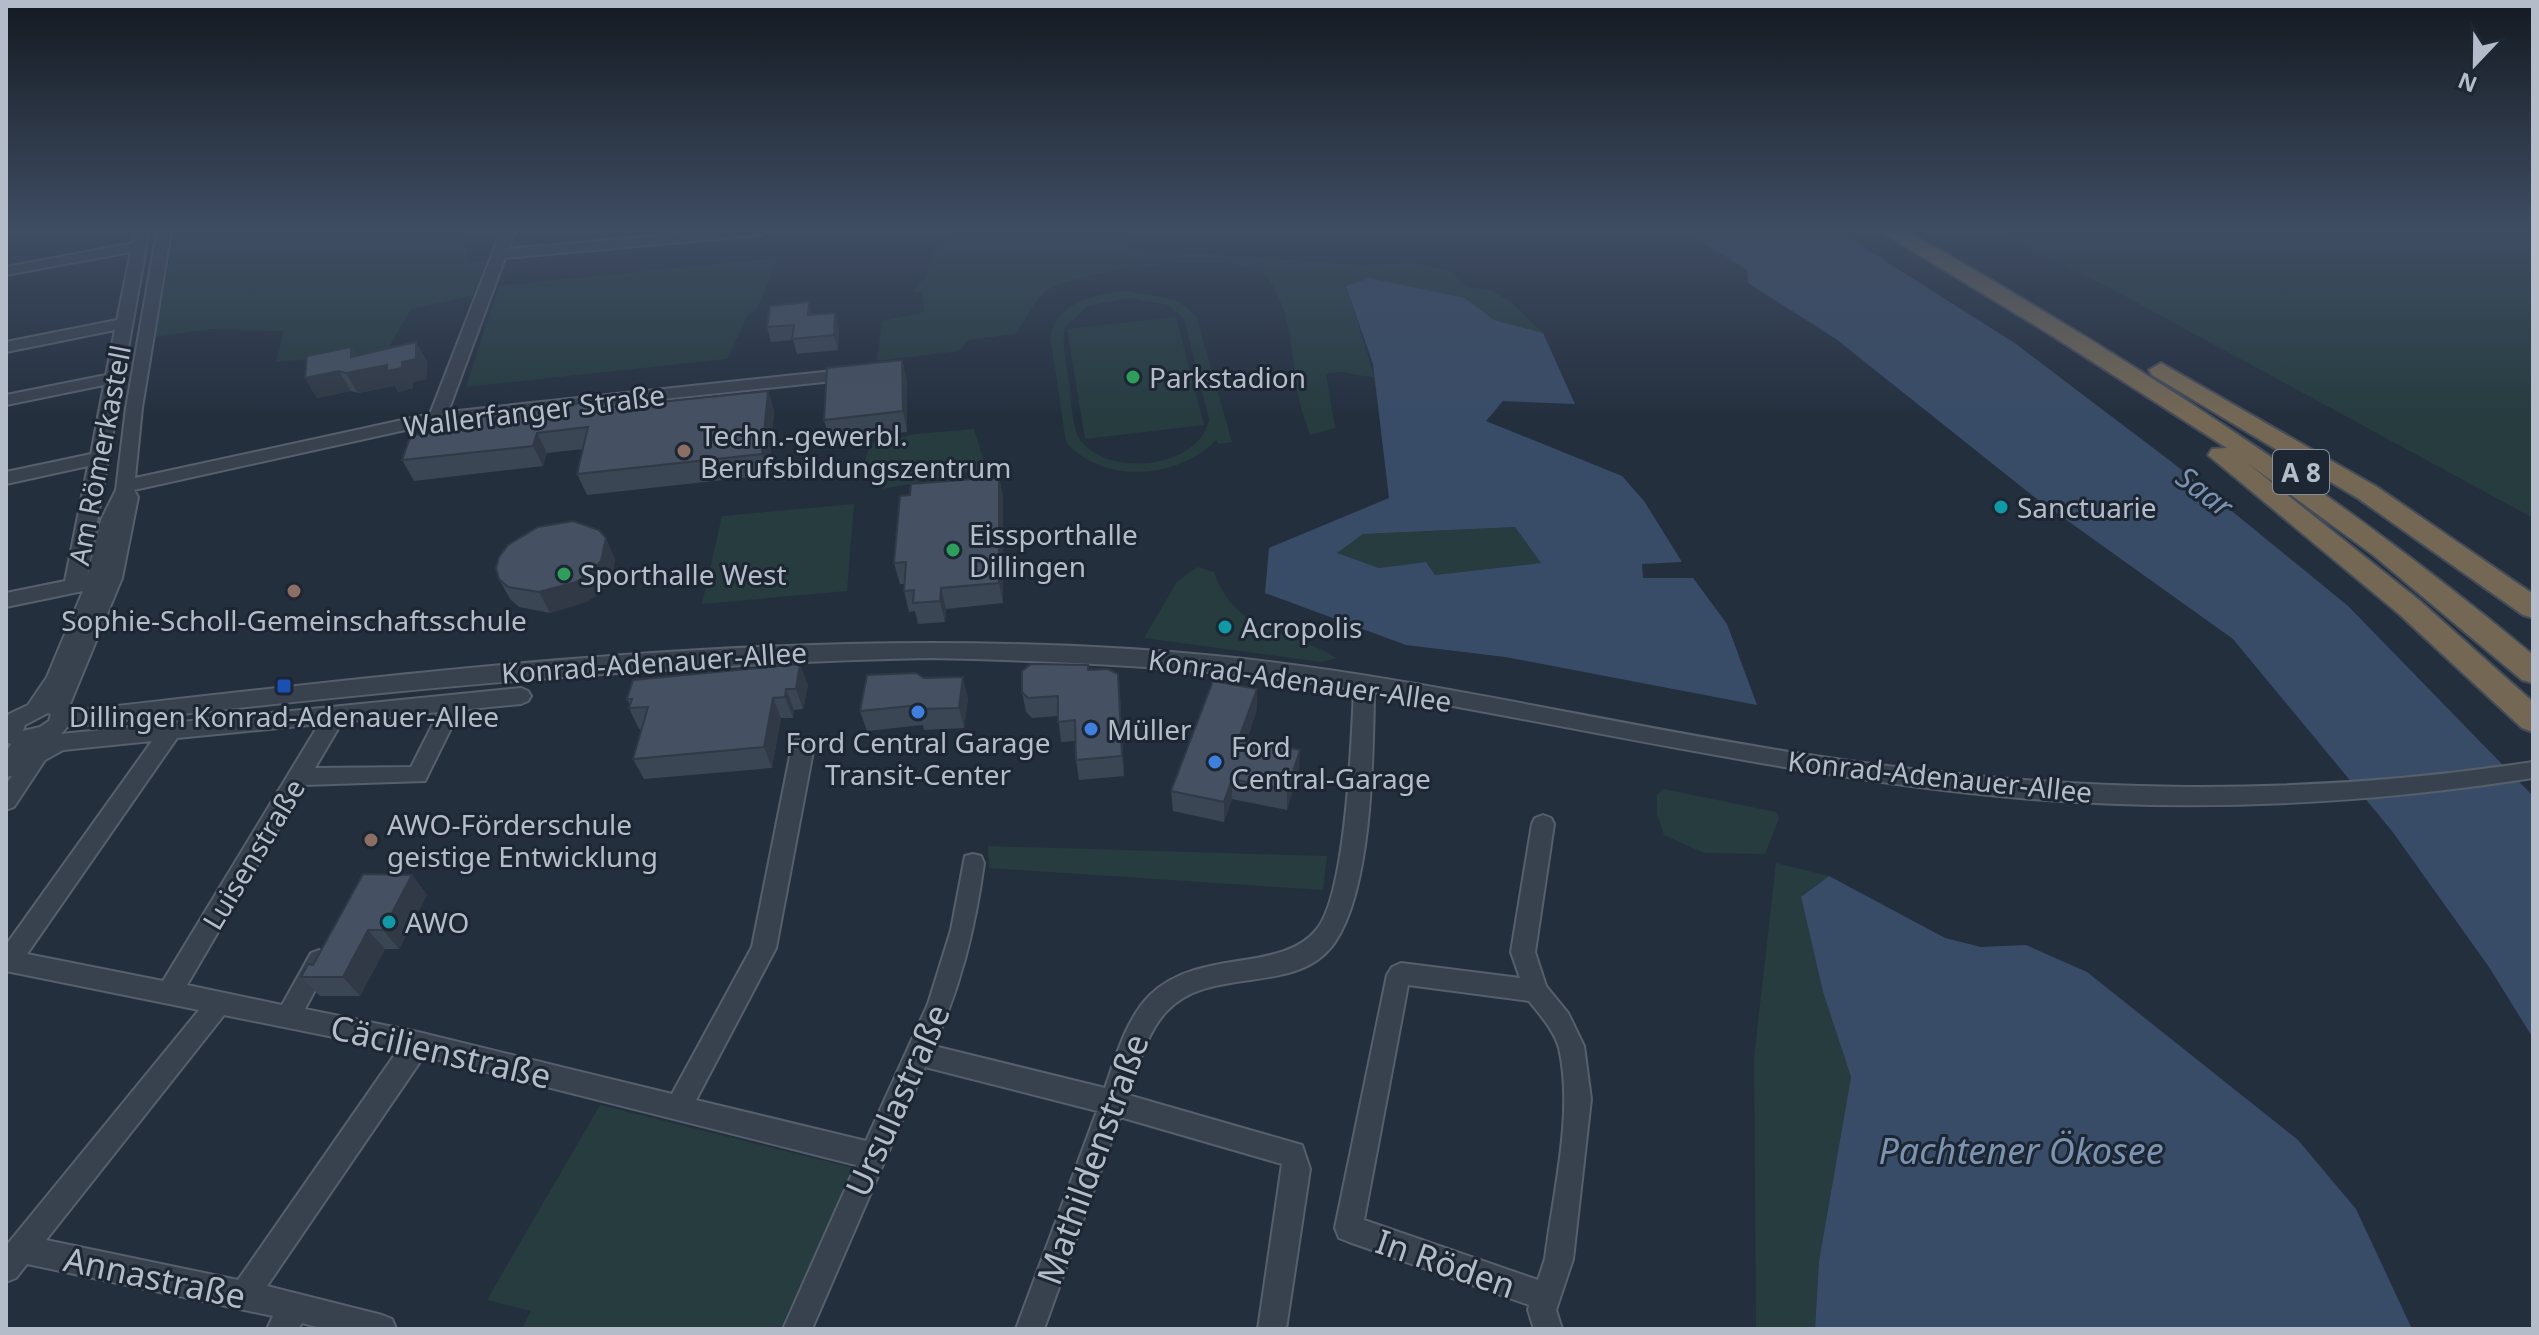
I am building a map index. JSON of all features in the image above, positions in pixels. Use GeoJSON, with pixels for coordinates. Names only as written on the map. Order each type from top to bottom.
{"type":"FeatureCollection","features":[{"type":"Feature","properties":{"kind":"highway"},"geometry":{"type":"LineString","coordinates":[[1995,293],[2185,427],[2286,505],[2409,607],[2533,720]]}},
{"type":"Feature","properties":{"kind":"highway","name":"A 8"},"geometry":{"type":"LineString","coordinates":[[1998,293],[2178,403],[2304,489],[2442,595],[2533,672]]}},
{"type":"Feature","properties":{"kind":"highway","name":"A 8"},"geometry":{"type":"LineString","coordinates":[[2019,293],[2193,399],[2319,484],[2401,544],[2533,649]]}},
{"type":"Feature","properties":{"kind":"highway"},"geometry":{"type":"LineString","coordinates":[[2054,314],[2180,380],[2281,439],[2443,543],[2533,608]]}},
{"type":"Feature","properties":{"kind":"street","name":"Am Römerkastell"},"geometry":{"type":"LineString","coordinates":[[74,586],[131,293]]}},
{"type":"Feature","properties":{"kind":"street"},"geometry":{"type":"LineString","coordinates":[[15,730],[44,734],[60,713],[104,580],[129,497],[126,488],[134,408],[153,293]]}},
{"type":"Feature","properties":{"kind":"street"},"geometry":{"type":"LineString","coordinates":[[437,418],[484,293]]}},
{"type":"Feature","properties":{"kind":"street"},"geometry":{"type":"LineString","coordinates":[[6,347],[125,323]]}},
{"type":"Feature","properties":{"kind":"street","name":"Wallerfanger Straße"},"geometry":{"type":"LineString","coordinates":[[126,488],[437,418],[852,374]]}},
{"type":"Feature","properties":{"kind":"street"},"geometry":{"type":"LineString","coordinates":[[6,400],[115,378]]}},
{"type":"Feature","properties":{"kind":"street"},"geometry":{"type":"LineString","coordinates":[[6,478],[99,458]]}},
{"type":"Feature","properties":{"kind":"street"},"geometry":{"type":"LineString","coordinates":[[6,600],[104,580]]}},
{"type":"Feature","properties":{"kind":"street"},"geometry":{"type":"LineString","coordinates":[[6,769],[15,730],[37,707],[104,580]]}},
{"type":"Feature","properties":{"kind":"street","name":"Konrad-Adenauer-Allee"},"geometry":{"type":"LineString","coordinates":[[37,707],[60,713],[564,666],[849,649],[980,648],[1227,664],[1812,764],[1962,785],[2128,796],[2326,796],[2440,786],[2533,770]]}},
{"type":"Feature","properties":{"kind":"street","name":"Mathildenstraße"},"geometry":{"type":"LineString","coordinates":[[1030,1329],[1111,1102],[1145,1017],[1168,991],[1201,976],[1301,955],[1328,934],[1340,907],[1361,761],[1364,685]]}},
{"type":"Feature","properties":{"kind":"street"},"geometry":{"type":"LineString","coordinates":[[6,801],[38,754],[53,744],[521,696]]}},
{"type":"Feature","properties":{"kind":"street"},"geometry":{"type":"LineString","coordinates":[[300,777],[417,775],[454,702]]}},
{"type":"Feature","properties":{"kind":"street","name":"Luisenstraße"},"geometry":{"type":"LineString","coordinates":[[169,993],[336,714]]}},
{"type":"Feature","properties":{"kind":"street"},"geometry":{"type":"LineString","coordinates":[[7,960],[170,732]]}},
{"type":"Feature","properties":{"kind":"street"},"geometry":{"type":"LineString","coordinates":[[679,1107],[764,948],[803,746]]}},
{"type":"Feature","properties":{"kind":"street"},"geometry":{"type":"LineString","coordinates":[[1543,824],[1523,952],[1536,991],[1559,1021],[1571,1046],[1577,1073],[1578,1099],[1559,1259],[1544,1296],[1542,1310],[1548,1329]]}},
{"type":"Feature","properties":{"kind":"street","name":"Ursulastraße"},"geometry":{"type":"LineString","coordinates":[[797,1329],[951,972],[963,930],[973,863]]}},
{"type":"Feature","properties":{"kind":"street"},"geometry":{"type":"LineString","coordinates":[[289,1016],[334,932]]}},
{"type":"Feature","properties":{"kind":"street","name":"Cäcilienstraße"},"geometry":{"type":"LineString","coordinates":[[7,960],[418,1043],[873,1156]]}},
{"type":"Feature","properties":{"kind":"street","name":"In Röden"},"geometry":{"type":"LineString","coordinates":[[1536,991],[1401,974],[1396,983],[1349,1228],[1544,1296]]}},
{"type":"Feature","properties":{"kind":"street"},"geometry":{"type":"LineString","coordinates":[[13,1258],[219,1003]]}},
{"type":"Feature","properties":{"kind":"street"},"geometry":{"type":"LineString","coordinates":[[244,1295],[418,1043]]}},
{"type":"Feature","properties":{"kind":"street"},"geometry":{"type":"LineString","coordinates":[[918,1054],[1111,1102],[1293,1154],[1297,1169],[1272,1329]]}},
{"type":"Feature","properties":{"kind":"street","name":"Annastraße"},"geometry":{"type":"LineString","coordinates":[[13,1258],[244,1295],[288,1318],[382,1329]]}},
{"type":"Feature","properties":{"kind":"green space"},"geometry":{"type":"Polygon","coordinates":[[[163,293],[473,293],[411,309],[386,352],[276,362],[284,331],[210,329],[154,337],[163,293]]]}},
{"type":"Feature","properties":{"kind":"green space"},"geometry":{"type":"Polygon","coordinates":[[[497,293],[763,293],[757,309],[748,315],[727,359],[466,387],[497,293]]]}},
{"type":"Feature","properties":{"kind":"green space"},"geometry":{"type":"Polygon","coordinates":[[[922,293],[1044,293],[1015,334],[968,340],[959,351],[877,361],[882,321],[924,312],[922,293]]]}},
{"type":"Feature","properties":{"kind":"green space"},"geometry":{"type":"Polygon","coordinates":[[[1141,293],[1176,300],[1196,315],[1232,442],[1218,444],[1216,440],[1182,463],[1141,472],[1120,471],[1100,465],[1082,456],[1066,442],[1050,336],[1061,314],[1092,297],[1141,293]],[[1129,298],[1088,306],[1065,327],[1065,355],[1073,419],[1079,438],[1092,451],[1109,459],[1151,463],[1189,449],[1202,436],[1209,419],[1184,318],[1167,305],[1129,298]]]}},
{"type":"Feature","properties":{"kind":"green space"},"geometry":{"type":"Polygon","coordinates":[[[1276,293],[1348,293],[1375,378],[1341,372],[1326,374],[1335,428],[1310,435],[1299,399],[1292,349],[1276,293]]]}},
{"type":"Feature","properties":{"kind":"green space"},"geometry":{"type":"Polygon","coordinates":[[[1442,293],[1497,293],[1513,304],[1543,333],[1494,320],[1465,298],[1442,293]]]}},
{"type":"Feature","properties":{"kind":"green space"},"geometry":{"type":"Polygon","coordinates":[[[2119,293],[2533,293],[2533,518],[2119,293]]]}},
{"type":"Feature","properties":{"kind":"green space","name":"Parkstadion"},"geometry":{"type":"Polygon","coordinates":[[[1176,317],[1204,425],[1085,439],[1067,329],[1176,317]]]}},
{"type":"Feature","properties":{"kind":"green space"},"geometry":{"type":"Polygon","coordinates":[[[974,429],[986,469],[883,489],[864,463],[871,443],[916,434],[974,429]]]}},
{"type":"Feature","properties":{"kind":"green space"},"geometry":{"type":"Polygon","coordinates":[[[854,504],[847,591],[702,604],[722,516],[854,504]]]}},
{"type":"Feature","properties":{"kind":"green space"},"geometry":{"type":"Polygon","coordinates":[[[1515,527],[1541,563],[1435,575],[1426,562],[1379,568],[1336,553],[1363,534],[1515,527]]]}},
{"type":"Feature","properties":{"kind":"green space"},"geometry":{"type":"Polygon","coordinates":[[[1197,567],[1214,572],[1224,593],[1250,619],[1337,658],[1321,662],[1144,638],[1177,582],[1197,567]]]}},
{"type":"Feature","properties":{"kind":"green space"},"geometry":{"type":"Polygon","coordinates":[[[1663,789],[1776,812],[1779,818],[1765,854],[1704,853],[1664,835],[1657,814],[1657,795],[1663,789]]]}},
{"type":"Feature","properties":{"kind":"green space"},"geometry":{"type":"Polygon","coordinates":[[[988,846],[1327,856],[1323,890],[989,868],[988,846]]]}},
{"type":"Feature","properties":{"kind":"green space"},"geometry":{"type":"Polygon","coordinates":[[[1776,863],[1829,876],[1801,898],[1823,992],[1851,1077],[1819,1261],[1815,1329],[1756,1329],[1754,1058],[1776,863]]]}},
{"type":"Feature","properties":{"kind":"green space"},"geometry":{"type":"Polygon","coordinates":[[[600,1105],[854,1168],[780,1329],[522,1329],[531,1311],[487,1300],[600,1105]]]}},
{"type":"Feature","properties":{"kind":"water"},"geometry":{"type":"Polygon","coordinates":[[[1349,293],[1442,293],[1465,298],[1494,320],[1543,333],[1575,404],[1503,401],[1486,421],[1622,476],[1644,501],[1682,562],[1642,564],[1643,578],[1693,578],[1727,624],[1757,705],[1505,657],[1406,645],[1265,593],[1269,548],[1389,498],[1373,364],[1349,293]],[[1515,527],[1363,534],[1337,553],[1379,568],[1426,562],[1435,575],[1541,563],[1515,527]]]}},
{"type":"Feature","properties":{"kind":"water","name":"Saar"},"geometry":{"type":"Polygon","coordinates":[[[1764,293],[1936,293],[2016,344],[2173,463],[2348,606],[2533,796],[2533,1038],[2489,967],[2392,831],[2233,639],[2033,496],[1836,339],[1764,293]]]}},
{"type":"Feature","properties":{"kind":"water","name":"Pachtener Ökosee"},"geometry":{"type":"Polygon","coordinates":[[[1829,876],[1945,938],[1981,947],[2026,945],[2087,972],[2298,1140],[2356,1209],[2412,1329],[1815,1329],[1819,1261],[1851,1077],[1823,992],[1801,897],[1829,876]]]}},
{"type":"Feature","properties":{"kind":"building"},"geometry":{"type":"Polygon","coordinates":[[[809,302],[808,315],[835,313],[834,335],[792,339],[794,325],[767,327],[770,306],[809,302]]]}},
{"type":"Feature","properties":{"kind":"building"},"geometry":{"type":"Polygon","coordinates":[[[416,342],[416,359],[402,362],[402,368],[387,371],[387,365],[305,378],[307,356],[351,347],[351,357],[416,342]]]}},
{"type":"Feature","properties":{"kind":"building"},"geometry":{"type":"Polygon","coordinates":[[[902,360],[903,411],[824,420],[827,368],[902,360]]]}},
{"type":"Feature","properties":{"kind":"building"},"geometry":{"type":"Polygon","coordinates":[[[768,391],[762,454],[577,474],[588,427],[537,433],[533,446],[402,460],[411,435],[473,429],[478,414],[592,402],[591,409],[768,391]]]}},
{"type":"Feature","properties":{"kind":"building","name":"Eissporthalle Dillingen"},"geometry":{"type":"Polygon","coordinates":[[[999,477],[999,583],[941,588],[940,601],[913,603],[914,590],[904,591],[906,562],[894,563],[900,496],[910,495],[911,484],[999,477]]]}},
{"type":"Feature","properties":{"kind":"building"},"geometry":{"type":"Polygon","coordinates":[[[573,521],[599,530],[606,538],[601,561],[591,572],[576,582],[539,592],[508,587],[499,579],[496,568],[499,557],[508,545],[538,527],[573,521]]]}},
{"type":"Feature","properties":{"kind":"building"},"geometry":{"type":"Polygon","coordinates":[[[800,664],[796,689],[786,689],[785,697],[773,698],[764,747],[633,759],[648,707],[629,708],[632,699],[627,699],[633,680],[800,664]]]}},
{"type":"Feature","properties":{"kind":"building","name":"Müller"},"geometry":{"type":"Polygon","coordinates":[[[1031,664],[1088,665],[1088,670],[1108,669],[1118,674],[1122,756],[1076,760],[1075,720],[1058,722],[1058,696],[1028,698],[1022,692],[1022,671],[1031,664]]]}},
{"type":"Feature","properties":{"kind":"building"},"geometry":{"type":"Polygon","coordinates":[[[916,673],[924,678],[963,677],[959,708],[919,709],[919,705],[860,711],[867,675],[916,673]]]}},
{"type":"Feature","properties":{"kind":"building","name":"Ford Central-Garage"},"geometry":{"type":"Polygon","coordinates":[[[1213,681],[1257,689],[1239,738],[1300,750],[1287,790],[1232,779],[1224,802],[1171,791],[1213,681]]]}},
{"type":"Feature","properties":{"kind":"building"},"geometry":{"type":"Polygon","coordinates":[[[363,874],[412,875],[383,930],[368,930],[343,977],[301,977],[308,964],[313,965],[363,874]]]}},
{"type":"Feature","properties":{"kind":"place","name":"Parkstadion"},"geometry":{"type":"Point","coordinates":[1133,377]}},
{"type":"Feature","properties":{"kind":"place","name":"Techn.-gewerbl. Berufsbildungszentrum"},"geometry":{"type":"Point","coordinates":[684,451]}},
{"type":"Feature","properties":{"kind":"place","name":"Sanctuarie"},"geometry":{"type":"Point","coordinates":[2001,507]}},
{"type":"Feature","properties":{"kind":"place","name":"Eissporthalle Dillingen"},"geometry":{"type":"Point","coordinates":[953,550]}},
{"type":"Feature","properties":{"kind":"place","name":"Sporthalle West"},"geometry":{"type":"Point","coordinates":[564,574]}},
{"type":"Feature","properties":{"kind":"place","name":"Sophie-Scholl-Gemeinschaftsschule"},"geometry":{"type":"Point","coordinates":[294,591]}},
{"type":"Feature","properties":{"kind":"place","name":"Acropolis"},"geometry":{"type":"Point","coordinates":[1225,627]}},
{"type":"Feature","properties":{"kind":"place","name":"Dillingen Konrad-Adenauer-Allee"},"geometry":{"type":"Point","coordinates":[284,686]}},
{"type":"Feature","properties":{"kind":"place","name":"Ford Central Garage Transit-Center"},"geometry":{"type":"Point","coordinates":[918,712]}},
{"type":"Feature","properties":{"kind":"place","name":"Müller"},"geometry":{"type":"Point","coordinates":[1091,729]}},
{"type":"Feature","properties":{"kind":"place","name":"Ford Central-Garage"},"geometry":{"type":"Point","coordinates":[1215,762]}},
{"type":"Feature","properties":{"kind":"place","name":"AWO-Förderschule geistige Entwicklung"},"geometry":{"type":"Point","coordinates":[371,840]}},
{"type":"Feature","properties":{"kind":"place","name":"AWO"},"geometry":{"type":"Point","coordinates":[389,922]}}]}
